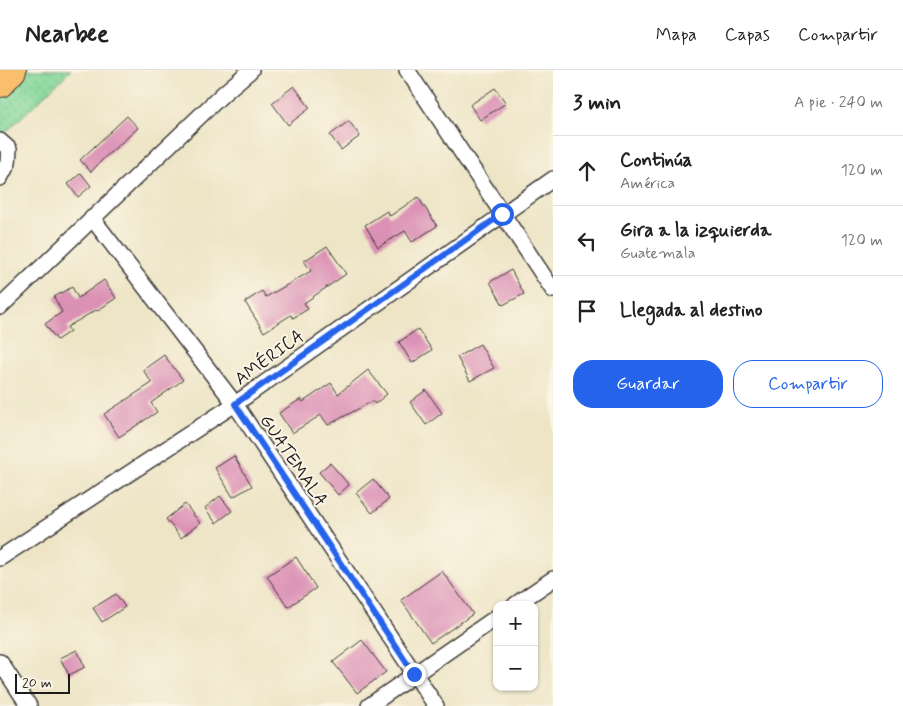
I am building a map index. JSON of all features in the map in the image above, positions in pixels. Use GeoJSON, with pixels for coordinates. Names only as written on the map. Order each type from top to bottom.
{"type":"FeatureCollection","features":[{"type":"Feature","properties":{"kind":"highway"},"geometry":{"type":"LineString","coordinates":[[0,83],[12,70]]}},
{"type":"Feature","properties":{"kind":"street"},"geometry":{"type":"LineString","coordinates":[[0,307],[224,93],[251,70]]}},
{"type":"Feature","properties":{"kind":"street"},"geometry":{"type":"LineString","coordinates":[[407,70],[553,290]]}},
{"type":"Feature","properties":{"kind":"street"},"geometry":{"type":"LineString","coordinates":[[0,141],[9,149],[8,163],[0,178]]}},
{"type":"Feature","properties":{"kind":"street","name":"AMÉRICA"},"geometry":{"type":"LineString","coordinates":[[0,558],[235,404],[553,179]]}},
{"type":"Feature","properties":{"kind":"street","name":"GUATEMALA"},"geometry":{"type":"LineString","coordinates":[[92,218],[235,404],[436,706]]}},
{"type":"Feature","properties":{"kind":"street"},"geometry":{"type":"LineString","coordinates":[[521,601],[553,579]]}},
{"type":"Feature","properties":{"kind":"street"},"geometry":{"type":"LineString","coordinates":[[369,706],[493,621]]}},
{"type":"Feature","properties":{"kind":"street"},"geometry":{"type":"LineString","coordinates":[[0,662],[29,706]]}},
{"type":"Feature","properties":{"kind":"green space"},"geometry":{"type":"Polygon","coordinates":[[[0,70],[71,70],[0,138],[0,70]]]}},
{"type":"Feature","properties":{"kind":"building"},"geometry":{"type":"Polygon","coordinates":[[[294,86],[310,108],[288,125],[272,103],[294,86]]]}},
{"type":"Feature","properties":{"kind":"building"},"geometry":{"type":"Polygon","coordinates":[[[495,88],[506,103],[480,120],[470,105],[495,88]]]}},
{"type":"Feature","properties":{"kind":"building"},"geometry":{"type":"Polygon","coordinates":[[[127,116],[138,128],[91,172],[80,160],[127,116]]]}},
{"type":"Feature","properties":{"kind":"building"},"geometry":{"type":"Polygon","coordinates":[[[349,121],[360,136],[341,150],[330,135],[349,121]]]}},
{"type":"Feature","properties":{"kind":"building"},"geometry":{"type":"Polygon","coordinates":[[[81,173],[91,186],[78,197],[68,184],[81,173]]]}},
{"type":"Feature","properties":{"kind":"building"},"geometry":{"type":"Polygon","coordinates":[[[418,197],[437,226],[412,242],[405,231],[378,247],[365,225],[387,211],[390,216],[418,197]]]}},
{"type":"Feature","properties":{"kind":"building"},"geometry":{"type":"Polygon","coordinates":[[[327,246],[346,274],[304,303],[308,309],[293,318],[291,315],[264,332],[245,302],[262,291],[266,297],[311,271],[304,261],[327,246]]]}},
{"type":"Feature","properties":{"kind":"building"},"geometry":{"type":"Polygon","coordinates":[[[511,270],[524,294],[503,305],[490,282],[511,270]]]}},
{"type":"Feature","properties":{"kind":"building"},"geometry":{"type":"Polygon","coordinates":[[[104,280],[116,298],[97,311],[67,327],[70,331],[57,340],[45,324],[62,312],[54,297],[72,287],[78,298],[104,280]]]}},
{"type":"Feature","properties":{"kind":"building"},"geometry":{"type":"Polygon","coordinates":[[[418,329],[432,350],[412,363],[399,342],[418,329]]]}},
{"type":"Feature","properties":{"kind":"building"},"geometry":{"type":"Polygon","coordinates":[[[480,344],[494,368],[470,381],[457,357],[480,344]]]}},
{"type":"Feature","properties":{"kind":"building"},"geometry":{"type":"Polygon","coordinates":[[[164,355],[183,380],[151,403],[157,412],[119,437],[104,414],[152,383],[143,370],[164,355]]]}},
{"type":"Feature","properties":{"kind":"building"},"geometry":{"type":"Polygon","coordinates":[[[368,370],[387,394],[375,404],[373,401],[328,425],[321,415],[292,433],[279,413],[301,399],[303,402],[331,383],[338,394],[368,370]]]}},
{"type":"Feature","properties":{"kind":"building"},"geometry":{"type":"Polygon","coordinates":[[[426,390],[442,413],[426,425],[410,402],[426,390]]]}},
{"type":"Feature","properties":{"kind":"building"},"geometry":{"type":"Polygon","coordinates":[[[234,456],[252,486],[233,497],[215,468],[234,456]]]}},
{"type":"Feature","properties":{"kind":"building"},"geometry":{"type":"Polygon","coordinates":[[[330,463],[349,485],[338,495],[319,472],[330,463]]]}},
{"type":"Feature","properties":{"kind":"building"},"geometry":{"type":"Polygon","coordinates":[[[373,479],[389,499],[372,513],[356,493],[373,479]]]}},
{"type":"Feature","properties":{"kind":"building"},"geometry":{"type":"Polygon","coordinates":[[[220,496],[232,511],[216,523],[205,508],[220,496]]]}},
{"type":"Feature","properties":{"kind":"building"},"geometry":{"type":"Polygon","coordinates":[[[185,504],[200,523],[181,538],[166,519],[185,504]]]}},
{"type":"Feature","properties":{"kind":"building"},"geometry":{"type":"Polygon","coordinates":[[[296,557],[316,588],[288,607],[267,576],[296,557]]]}},
{"type":"Feature","properties":{"kind":"building"},"geometry":{"type":"Polygon","coordinates":[[[442,571],[473,614],[431,643],[401,600],[442,571]]]}},
{"type":"Feature","properties":{"kind":"building"},"geometry":{"type":"Polygon","coordinates":[[[116,594],[125,607],[102,622],[93,608],[116,594]]]}},
{"type":"Feature","properties":{"kind":"building"},"geometry":{"type":"Polygon","coordinates":[[[362,640],[386,672],[357,693],[333,662],[362,640]]]}},
{"type":"Feature","properties":{"kind":"building"},"geometry":{"type":"Polygon","coordinates":[[[77,650],[85,667],[69,675],[60,658],[77,650]]]}},
{"type":"Feature","properties":{"kind":"route"},"geometry":{"type":"LineString","coordinates":[[414,674],[235,404],[502,214]]}}]}
